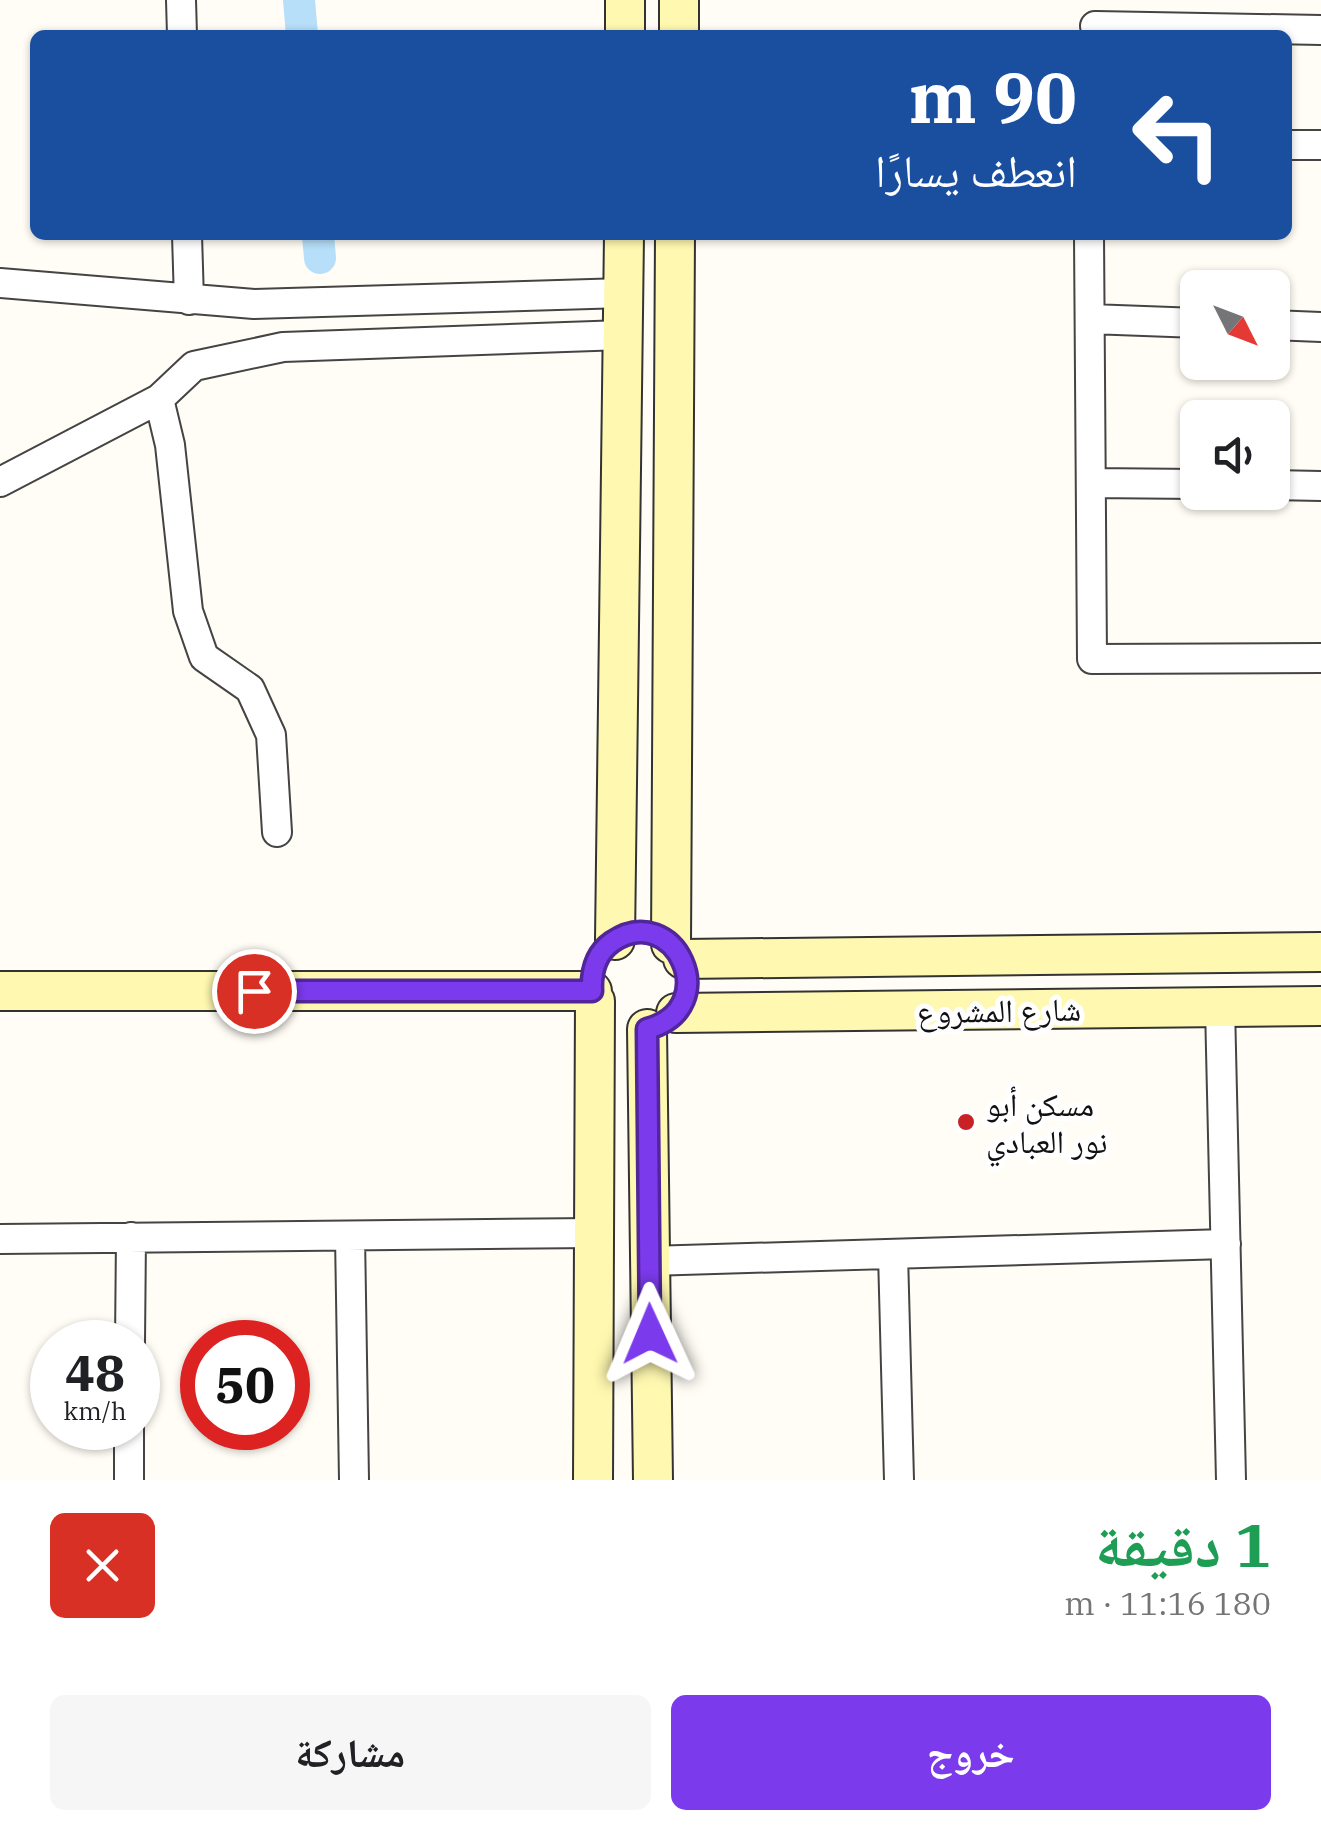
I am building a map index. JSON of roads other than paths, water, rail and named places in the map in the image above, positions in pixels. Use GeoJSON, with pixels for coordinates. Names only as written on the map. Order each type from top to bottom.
{"type":"FeatureCollection","features":[{"type":"Feature","properties":{"kind":"main road"},"geometry":{"type":"LineString","coordinates":[[625,0],[625,30]]}},
{"type":"Feature","properties":{"kind":"main road"},"geometry":{"type":"LineString","coordinates":[[679,0],[679,30]]}},
{"type":"Feature","properties":{"kind":"main road"},"geometry":{"type":"LineString","coordinates":[[615,940],[624,240]]}},
{"type":"Feature","properties":{"kind":"main road"},"geometry":{"type":"LineString","coordinates":[[653,1480],[649,1262],[662,1021],[686,993],[688,981],[677,952],[675,240]]}},
{"type":"Feature","properties":{"kind":"main road"},"geometry":{"type":"LineString","coordinates":[[593,1480],[591,979],[598,956],[628,934],[658,936],[677,952]]}},
{"type":"Feature","properties":{"kind":"main road","name":"شارع المشروع"},"geometry":{"type":"LineString","coordinates":[[677,952],[1321,952]]}},
{"type":"Feature","properties":{"kind":"main road"},"geometry":{"type":"LineString","coordinates":[[0,991],[594,996]]}},
{"type":"Feature","properties":{"kind":"main road"},"geometry":{"type":"LineString","coordinates":[[594,996],[611,1021],[622,1026],[662,1021]]}},
{"type":"Feature","properties":{"kind":"main road","name":"شارع المشروع"},"geometry":{"type":"LineString","coordinates":[[662,1021],[1321,1006]]}},
{"type":"Feature","properties":{"kind":"street"},"geometry":{"type":"LineString","coordinates":[[181,0],[182,30]]}},
{"type":"Feature","properties":{"kind":"street"},"geometry":{"type":"LineString","coordinates":[[1095,26],[1321,30]]}},
{"type":"Feature","properties":{"kind":"street"},"geometry":{"type":"LineString","coordinates":[[1292,145],[1321,145]]}},
{"type":"Feature","properties":{"kind":"street"},"geometry":{"type":"LineString","coordinates":[[187,240],[189,300]]}},
{"type":"Feature","properties":{"kind":"street"},"geometry":{"type":"LineString","coordinates":[[1089,240],[1092,659],[1321,658]]}},
{"type":"Feature","properties":{"kind":"street"},"geometry":{"type":"LineString","coordinates":[[0,282],[254,304],[624,293]]}},
{"type":"Feature","properties":{"kind":"street"},"geometry":{"type":"LineString","coordinates":[[1090,319],[1180,322]]}},
{"type":"Feature","properties":{"kind":"street"},"geometry":{"type":"LineString","coordinates":[[1290,325],[1321,326]]}},
{"type":"Feature","properties":{"kind":"street"},"geometry":{"type":"LineString","coordinates":[[0,482],[159,400],[194,366],[283,348],[623,335]]}},
{"type":"Feature","properties":{"kind":"street"},"geometry":{"type":"LineString","coordinates":[[159,400],[170,444],[188,611],[204,657],[250,689],[271,735],[277,832]]}},
{"type":"Feature","properties":{"kind":"street"},"geometry":{"type":"LineString","coordinates":[[1091,483],[1180,484]]}},
{"type":"Feature","properties":{"kind":"street"},"geometry":{"type":"LineString","coordinates":[[1290,485],[1321,486]]}},
{"type":"Feature","properties":{"kind":"street"},"geometry":{"type":"LineString","coordinates":[[1220,1008],[1231,1480]]}},
{"type":"Feature","properties":{"kind":"street"},"geometry":{"type":"LineString","coordinates":[[0,1239],[594,1233]]}},
{"type":"Feature","properties":{"kind":"street"},"geometry":{"type":"LineString","coordinates":[[350,1236],[354,1480]]}},
{"type":"Feature","properties":{"kind":"street"},"geometry":{"type":"LineString","coordinates":[[130,1320],[132,1238]]}},
{"type":"Feature","properties":{"kind":"street"},"geometry":{"type":"LineString","coordinates":[[649,1262],[1226,1244]]}},
{"type":"Feature","properties":{"kind":"street"},"geometry":{"type":"LineString","coordinates":[[892,1254],[899,1480]]}},
{"type":"Feature","properties":{"kind":"street"},"geometry":{"type":"LineString","coordinates":[[128,1480],[129,1450]]}},
{"type":"Feature","properties":{"kind":"waterway"},"geometry":{"type":"LineString","coordinates":[[299,0],[302,30]]}},
{"type":"Feature","properties":{"kind":"waterway"},"geometry":{"type":"LineString","coordinates":[[318,240],[320,258]]}},
{"type":"Feature","properties":{"kind":"place","name":"مسكن أبو نور العبادي"},"geometry":{"type":"Point","coordinates":[966,1122]}}]}
